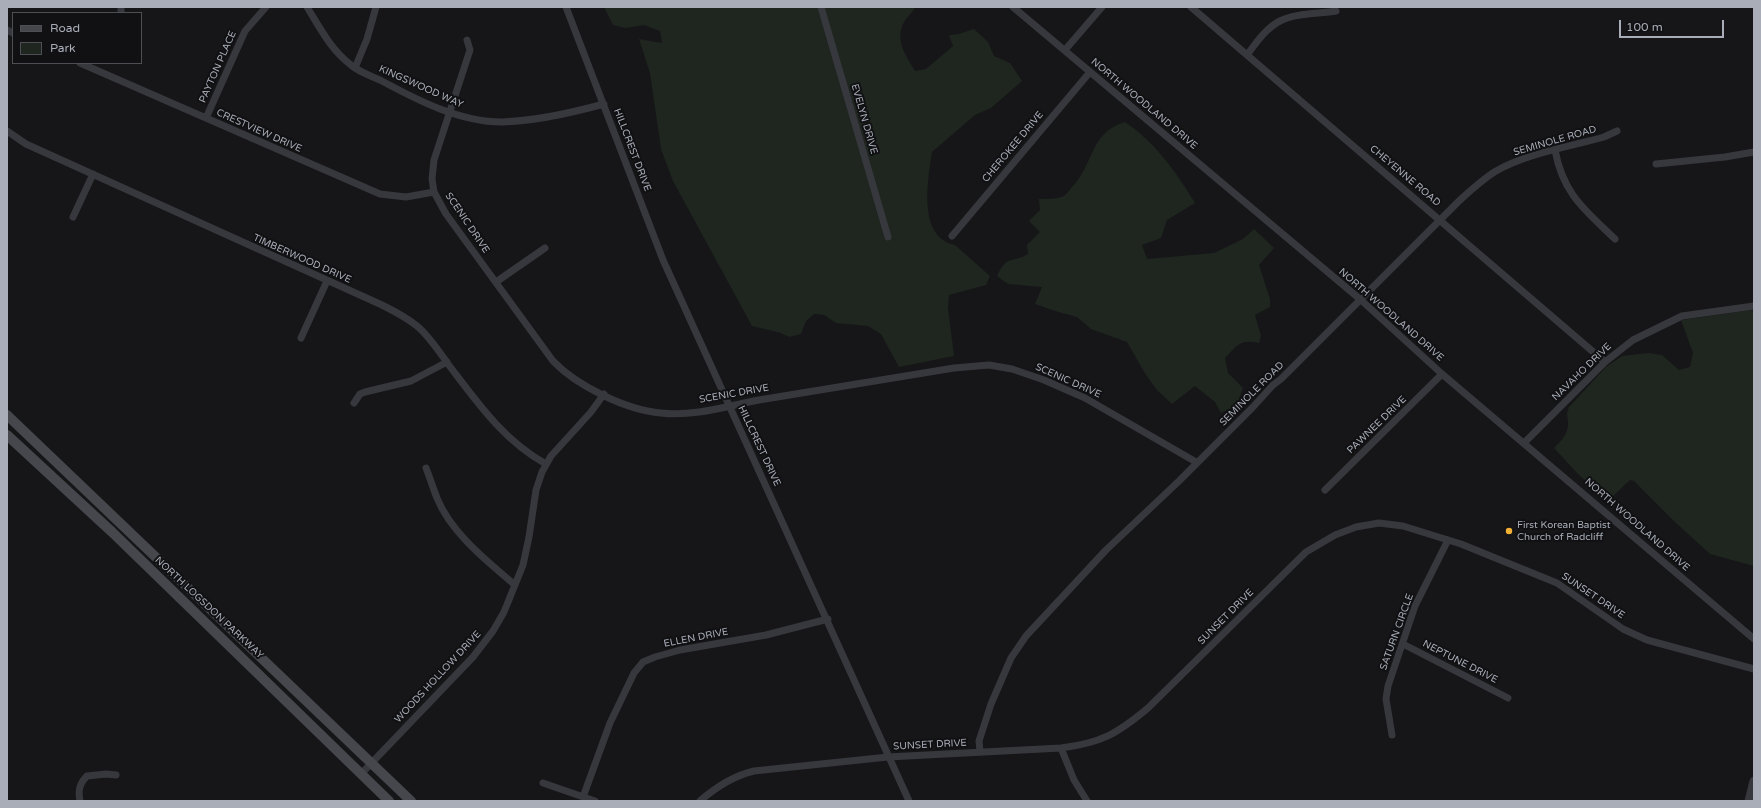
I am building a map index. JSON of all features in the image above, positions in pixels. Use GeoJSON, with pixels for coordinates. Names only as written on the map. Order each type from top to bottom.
{"type":"FeatureCollection","features":[{"type":"Feature","properties":{"kind":"main road","name":"NORTH LOGSDON PARKWAY"},"geometry":{"type":"LineString","coordinates":[[7,415],[411,801]]}},
{"type":"Feature","properties":{"kind":"main road","name":"NORTH LOGSDON PARKWAY"},"geometry":{"type":"LineString","coordinates":[[7,435],[112,532],[199,618],[390,801]]}},
{"type":"Feature","properties":{"kind":"main road"},"geometry":{"type":"LineString","coordinates":[[65,490],[76,480]]}},
{"type":"Feature","properties":{"kind":"street","name":"PAYTON PLACE"},"geometry":{"type":"LineString","coordinates":[[206,118],[245,31],[266,7]]}},
{"type":"Feature","properties":{"kind":"street","name":"KINGSWOOD WAY"},"geometry":{"type":"LineString","coordinates":[[307,7],[329,43],[356,68],[449,112],[478,120],[502,122],[535,119],[604,104]]}},
{"type":"Feature","properties":{"kind":"street"},"geometry":{"type":"LineString","coordinates":[[356,68],[367,39],[376,7]]}},
{"type":"Feature","properties":{"kind":"street","name":"HILLCREST DRIVE"},"geometry":{"type":"LineString","coordinates":[[566,7],[664,260],[828,619],[888,757],[909,801]]}},
{"type":"Feature","properties":{"kind":"street","name":"EVELYN DRIVE"},"geometry":{"type":"LineString","coordinates":[[821,7],[888,237]]}},
{"type":"Feature","properties":{"kind":"street","name":"NORTH WOODLAND DRIVE"},"geometry":{"type":"LineString","coordinates":[[1013,7],[1361,300],[1442,374],[1754,638]]}},
{"type":"Feature","properties":{"kind":"street"},"geometry":{"type":"LineString","coordinates":[[1065,50],[1102,7]]}},
{"type":"Feature","properties":{"kind":"street","name":"CHEYENNE ROAD"},"geometry":{"type":"LineString","coordinates":[[1191,7],[1605,362]]}},
{"type":"Feature","properties":{"kind":"street"},"geometry":{"type":"LineString","coordinates":[[1247,55],[1268,30],[1280,21],[1294,17],[1336,11]]}},
{"type":"Feature","properties":{"kind":"street","name":"SCENIC DRIVE"},"geometry":{"type":"LineString","coordinates":[[467,40],[470,50],[432,169],[434,192],[449,218],[561,369],[579,382],[644,410],[663,414],[730,407],[954,368],[989,364],[1012,369],[1065,389],[1113,414],[1196,462]]}},
{"type":"Feature","properties":{"kind":"street","name":"CRESTVIEW DRIVE"},"geometry":{"type":"LineString","coordinates":[[85,64],[96,66],[206,118],[380,194],[406,197],[434,192]]}},
{"type":"Feature","properties":{"kind":"street","name":"CHEROKEE DRIVE"},"geometry":{"type":"LineString","coordinates":[[952,236],[1090,72]]}},
{"type":"Feature","properties":{"kind":"street","name":"TIMBERWOOD DRIVE"},"geometry":{"type":"LineString","coordinates":[[7,131],[26,144],[382,305],[406,318],[426,335],[500,430],[524,450],[546,464]]}},
{"type":"Feature","properties":{"kind":"street","name":"SEMINOLE ROAD"},"geometry":{"type":"LineString","coordinates":[[980,752],[979,741],[991,704],[1011,658],[1022,642],[1106,550],[1179,481],[1196,462],[1467,194],[1495,172],[1519,161],[1604,137],[1617,131]]}},
{"type":"Feature","properties":{"kind":"street"},"geometry":{"type":"LineString","coordinates":[[1556,150],[1564,181],[1570,193],[1580,205],[1615,239]]}},
{"type":"Feature","properties":{"kind":"street"},"geometry":{"type":"LineString","coordinates":[[1656,164],[1725,158],[1754,152]]}},
{"type":"Feature","properties":{"kind":"street"},"geometry":{"type":"LineString","coordinates":[[73,217],[93,174]]}},
{"type":"Feature","properties":{"kind":"street"},"geometry":{"type":"LineString","coordinates":[[496,282],[545,248]]}},
{"type":"Feature","properties":{"kind":"street"},"geometry":{"type":"LineString","coordinates":[[301,338],[327,281]]}},
{"type":"Feature","properties":{"kind":"street","name":"NAVAHO DRIVE"},"geometry":{"type":"LineString","coordinates":[[1524,443],[1605,362],[1633,340],[1682,316],[1754,306]]}},
{"type":"Feature","properties":{"kind":"street"},"geometry":{"type":"LineString","coordinates":[[354,403],[360,394],[411,381],[447,362]]}},
{"type":"Feature","properties":{"kind":"street","name":"PAWNEE DRIVE"},"geometry":{"type":"LineString","coordinates":[[1325,490],[1442,374]]}},
{"type":"Feature","properties":{"kind":"street","name":"WOODS HOLLOW DRIVE"},"geometry":{"type":"LineString","coordinates":[[361,774],[370,762],[487,640],[504,612],[525,556],[536,490],[546,464],[604,394]]}},
{"type":"Feature","properties":{"kind":"street"},"geometry":{"type":"LineString","coordinates":[[426,468],[436,497],[453,524],[465,538],[515,585]]}},
{"type":"Feature","properties":{"kind":"street","name":"SUNSET DRIVE"},"geometry":{"type":"LineString","coordinates":[[700,801],[727,781],[742,773],[754,771],[888,757],[1060,748],[1095,742],[1113,734],[1127,725],[1176,681],[1306,552],[1335,534],[1367,524],[1392,524],[1416,529],[1448,540],[1557,583],[1623,629],[1647,640],[1754,669]]}},
{"type":"Feature","properties":{"kind":"street","name":"SATURN CIRCLE"},"geometry":{"type":"LineString","coordinates":[[1392,735],[1387,711],[1386,693],[1415,606],[1448,540]]}},
{"type":"Feature","properties":{"kind":"street"},"geometry":{"type":"LineString","coordinates":[[199,618],[209,608]]}},
{"type":"Feature","properties":{"kind":"street","name":"ELLEN DRIVE"},"geometry":{"type":"LineString","coordinates":[[583,797],[610,723],[634,674],[643,662],[655,656],[680,650],[766,635],[828,619]]}},
{"type":"Feature","properties":{"kind":"street","name":"NEPTUNE DRIVE"},"geometry":{"type":"LineString","coordinates":[[1403,644],[1508,698]]}},
{"type":"Feature","properties":{"kind":"street"},"geometry":{"type":"LineString","coordinates":[[1060,748],[1074,780],[1086,801]]}},
{"type":"Feature","properties":{"kind":"street"},"geometry":{"type":"LineString","coordinates":[[80,801],[78,790],[87,776],[106,774],[116,776]]}},
{"type":"Feature","properties":{"kind":"street"},"geometry":{"type":"LineString","coordinates":[[1749,801],[1754,781]]}},
{"type":"Feature","properties":{"kind":"street"},"geometry":{"type":"LineString","coordinates":[[543,783],[595,801]]}},
{"type":"Feature","properties":{"kind":"green space"},"geometry":{"type":"Polygon","coordinates":[[[604,7],[915,7],[902,26],[900,39],[904,52],[915,71],[926,69],[953,46],[949,35],[959,34],[974,29],[988,42],[994,56],[1010,63],[1022,81],[991,108],[975,115],[932,152],[928,206],[930,219],[935,231],[943,240],[955,245],[990,276],[986,285],[949,295],[948,308],[954,356],[899,367],[881,334],[868,326],[836,323],[824,315],[814,314],[806,321],[801,334],[789,337],[781,333],[752,326],[673,181],[661,149],[650,73],[639,39],[662,43],[660,31],[644,25],[625,28],[613,25],[604,7]]]}},
{"type":"Feature","properties":{"kind":"green space"},"geometry":{"type":"Polygon","coordinates":[[[1125,122],[1146,138],[1164,158],[1181,180],[1195,203],[1167,220],[1161,238],[1142,245],[1147,259],[1214,253],[1243,239],[1254,229],[1274,248],[1259,265],[1270,299],[1270,307],[1255,315],[1261,336],[1259,343],[1248,342],[1240,344],[1225,358],[1228,373],[1243,388],[1237,405],[1221,413],[1215,402],[1195,386],[1172,404],[1157,390],[1146,375],[1127,342],[1091,329],[1077,317],[1035,304],[1042,287],[1008,284],[997,276],[1007,262],[1028,254],[1027,245],[1040,232],[1029,221],[1040,210],[1039,199],[1055,198],[1065,195],[1079,178],[1098,141],[1113,127],[1125,122]]]}},
{"type":"Feature","properties":{"kind":"green space"},"geometry":{"type":"Polygon","coordinates":[[[1752,310],[1754,314],[1754,566],[1710,554],[1634,481],[1630,480],[1608,501],[1577,473],[1554,448],[1565,435],[1568,426],[1567,413],[1569,407],[1606,367],[1622,356],[1648,353],[1662,355],[1679,370],[1690,367],[1693,353],[1681,320],[1752,310]]]}},
{"type":"Feature","properties":{"kind":"place","name":"First Korean Baptist Church of Radcliff"},"geometry":{"type":"Point","coordinates":[1509,531]}}]}
